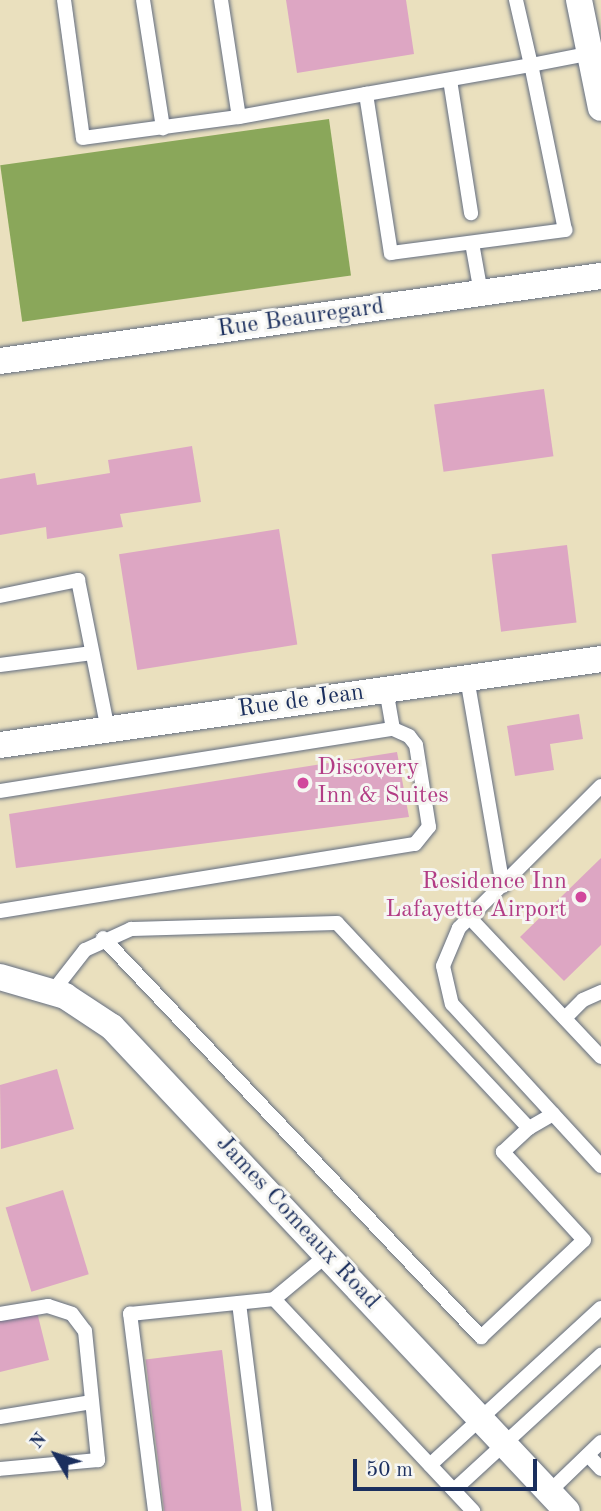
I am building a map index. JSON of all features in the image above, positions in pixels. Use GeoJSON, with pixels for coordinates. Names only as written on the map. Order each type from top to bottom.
{"type":"FeatureCollection","features":[{"type":"Feature","properties":{"kind":"street"},"geometry":{"type":"LineString","coordinates":[[579,0],[595,52],[601,108]]}},
{"type":"Feature","properties":{"kind":"street","name":"Rue Beauregard"},"geometry":{"type":"LineString","coordinates":[[0,361],[601,276]]}},
{"type":"Feature","properties":{"kind":"street","name":"Rue de Jean"},"geometry":{"type":"LineString","coordinates":[[0,745],[601,659]]}},
{"type":"Feature","properties":{"kind":"street","name":"James Comeaux Road"},"geometry":{"type":"LineString","coordinates":[[0,977],[53,991],[86,1008],[126,1042],[558,1505]]}},
{"type":"Feature","properties":{"kind":"lane"},"geometry":{"type":"LineString","coordinates":[[64,0],[83,138],[239,117],[595,52]]}},
{"type":"Feature","properties":{"kind":"lane"},"geometry":{"type":"LineString","coordinates":[[144,0],[163,128]]}},
{"type":"Feature","properties":{"kind":"lane"},"geometry":{"type":"LineString","coordinates":[[221,0],[239,117]]}},
{"type":"Feature","properties":{"kind":"lane"},"geometry":{"type":"LineString","coordinates":[[366,94],[391,253],[565,230],[516,0]]}},
{"type":"Feature","properties":{"kind":"lane"},"geometry":{"type":"LineString","coordinates":[[450,80],[471,213]]}},
{"type":"Feature","properties":{"kind":"lane"},"geometry":{"type":"LineString","coordinates":[[472,243],[481,293]]}},
{"type":"Feature","properties":{"kind":"lane"},"geometry":{"type":"LineString","coordinates":[[0,596],[78,580],[108,730]]}},
{"type":"Feature","properties":{"kind":"lane"},"geometry":{"type":"LineString","coordinates":[[0,665],[92,653]]}},
{"type":"Feature","properties":{"kind":"lane"},"geometry":{"type":"LineString","coordinates":[[467,678],[503,886]]}},
{"type":"Feature","properties":{"kind":"lane"},"geometry":{"type":"LineString","coordinates":[[386,690],[394,729]]}},
{"type":"Feature","properties":{"kind":"lane"},"geometry":{"type":"LineString","coordinates":[[0,791],[394,729],[409,736],[416,745],[429,827],[415,844],[0,911]]}},
{"type":"Feature","properties":{"kind":"lane"},"geometry":{"type":"LineString","coordinates":[[601,786],[470,918],[449,945],[443,966],[452,1004],[601,1166]]}},
{"type":"Feature","properties":{"kind":"lane"},"geometry":{"type":"LineString","coordinates":[[470,918],[601,1057]]}},
{"type":"Feature","properties":{"kind":"lane"},"geometry":{"type":"LineString","coordinates":[[53,991],[85,950],[103,938],[131,929],[337,923],[529,1128]]}},
{"type":"Feature","properties":{"kind":"lane"},"geometry":{"type":"LineString","coordinates":[[103,938],[481,1337],[584,1240],[503,1152],[529,1128],[553,1114]]}},
{"type":"Feature","properties":{"kind":"lane"},"geometry":{"type":"LineString","coordinates":[[565,1018],[583,1000],[601,992]]}},
{"type":"Feature","properties":{"kind":"lane"},"geometry":{"type":"LineString","coordinates":[[155,1511],[130,1314],[274,1299],[327,1255]]}},
{"type":"Feature","properties":{"kind":"lane"},"geometry":{"type":"LineString","coordinates":[[274,1299],[473,1511]]}},
{"type":"Feature","properties":{"kind":"lane"},"geometry":{"type":"LineString","coordinates":[[239,1303],[265,1511]]}},
{"type":"Feature","properties":{"kind":"lane"},"geometry":{"type":"LineString","coordinates":[[0,1313],[48,1306],[72,1314],[85,1331],[97,1460],[0,1469]]}},
{"type":"Feature","properties":{"kind":"lane"},"geometry":{"type":"LineString","coordinates":[[430,1465],[601,1308]]}},
{"type":"Feature","properties":{"kind":"lane"},"geometry":{"type":"LineString","coordinates":[[454,1490],[601,1355]]}},
{"type":"Feature","properties":{"kind":"lane"},"geometry":{"type":"LineString","coordinates":[[0,1418],[92,1402]]}},
{"type":"Feature","properties":{"kind":"lane"},"geometry":{"type":"LineString","coordinates":[[558,1505],[587,1455],[601,1442]]}},
{"type":"Feature","properties":{"kind":"lane"},"geometry":{"type":"LineString","coordinates":[[587,1455],[601,1469]]}},
{"type":"Feature","properties":{"kind":"green space"},"geometry":{"type":"Polygon","coordinates":[[[329,119],[351,275],[22,322],[0,165],[329,119]]]}},
{"type":"Feature","properties":{"kind":"building"},"geometry":{"type":"Polygon","coordinates":[[[286,0],[406,0],[414,54],[297,73],[286,0]]]}},
{"type":"Feature","properties":{"kind":"building"},"geometry":{"type":"Polygon","coordinates":[[[544,389],[553,456],[444,472],[434,404],[544,389]]]}},
{"type":"Feature","properties":{"kind":"building"},"geometry":{"type":"Polygon","coordinates":[[[192,446],[201,502],[120,514],[123,527],[47,539],[46,527],[0,535],[0,479],[35,473],[37,485],[110,473],[108,460],[192,446]]]}},
{"type":"Feature","properties":{"kind":"building"},"geometry":{"type":"Polygon","coordinates":[[[279,529],[297,645],[137,670],[119,554],[279,529]]]}},
{"type":"Feature","properties":{"kind":"building"},"geometry":{"type":"Polygon","coordinates":[[[567,545],[577,622],[501,632],[492,554],[567,545]]]}},
{"type":"Feature","properties":{"kind":"building"},"geometry":{"type":"Polygon","coordinates":[[[579,714],[583,739],[550,744],[554,770],[515,776],[507,726],[579,714]]]}},
{"type":"Feature","properties":{"kind":"building","name":"Discovery Inn & Suites"},"geometry":{"type":"Polygon","coordinates":[[[397,752],[409,817],[16,868],[9,814],[397,752]]]}},
{"type":"Feature","properties":{"kind":"building","name":"Residence Inn Lafayette Airport"},"geometry":{"type":"Polygon","coordinates":[[[601,858],[601,945],[564,981],[520,937],[601,858]]]}},
{"type":"Feature","properties":{"kind":"building"},"geometry":{"type":"Polygon","coordinates":[[[57,1069],[74,1129],[1,1149],[0,1085],[57,1069]]]}},
{"type":"Feature","properties":{"kind":"building"},"geometry":{"type":"Polygon","coordinates":[[[63,1190],[89,1274],[31,1292],[6,1208],[63,1190]]]}},
{"type":"Feature","properties":{"kind":"building"},"geometry":{"type":"Polygon","coordinates":[[[37,1312],[49,1360],[0,1372],[0,1321],[37,1312]]]}},
{"type":"Feature","properties":{"kind":"building"},"geometry":{"type":"Polygon","coordinates":[[[222,1350],[242,1511],[164,1511],[146,1359],[222,1350]]]}},
{"type":"Feature","properties":{"kind":"place","name":"Discovery Inn & Suites"},"geometry":{"type":"Point","coordinates":[303,783]}},
{"type":"Feature","properties":{"kind":"place","name":"Residence Inn Lafayette Airport"},"geometry":{"type":"Point","coordinates":[581,897]}}]}
